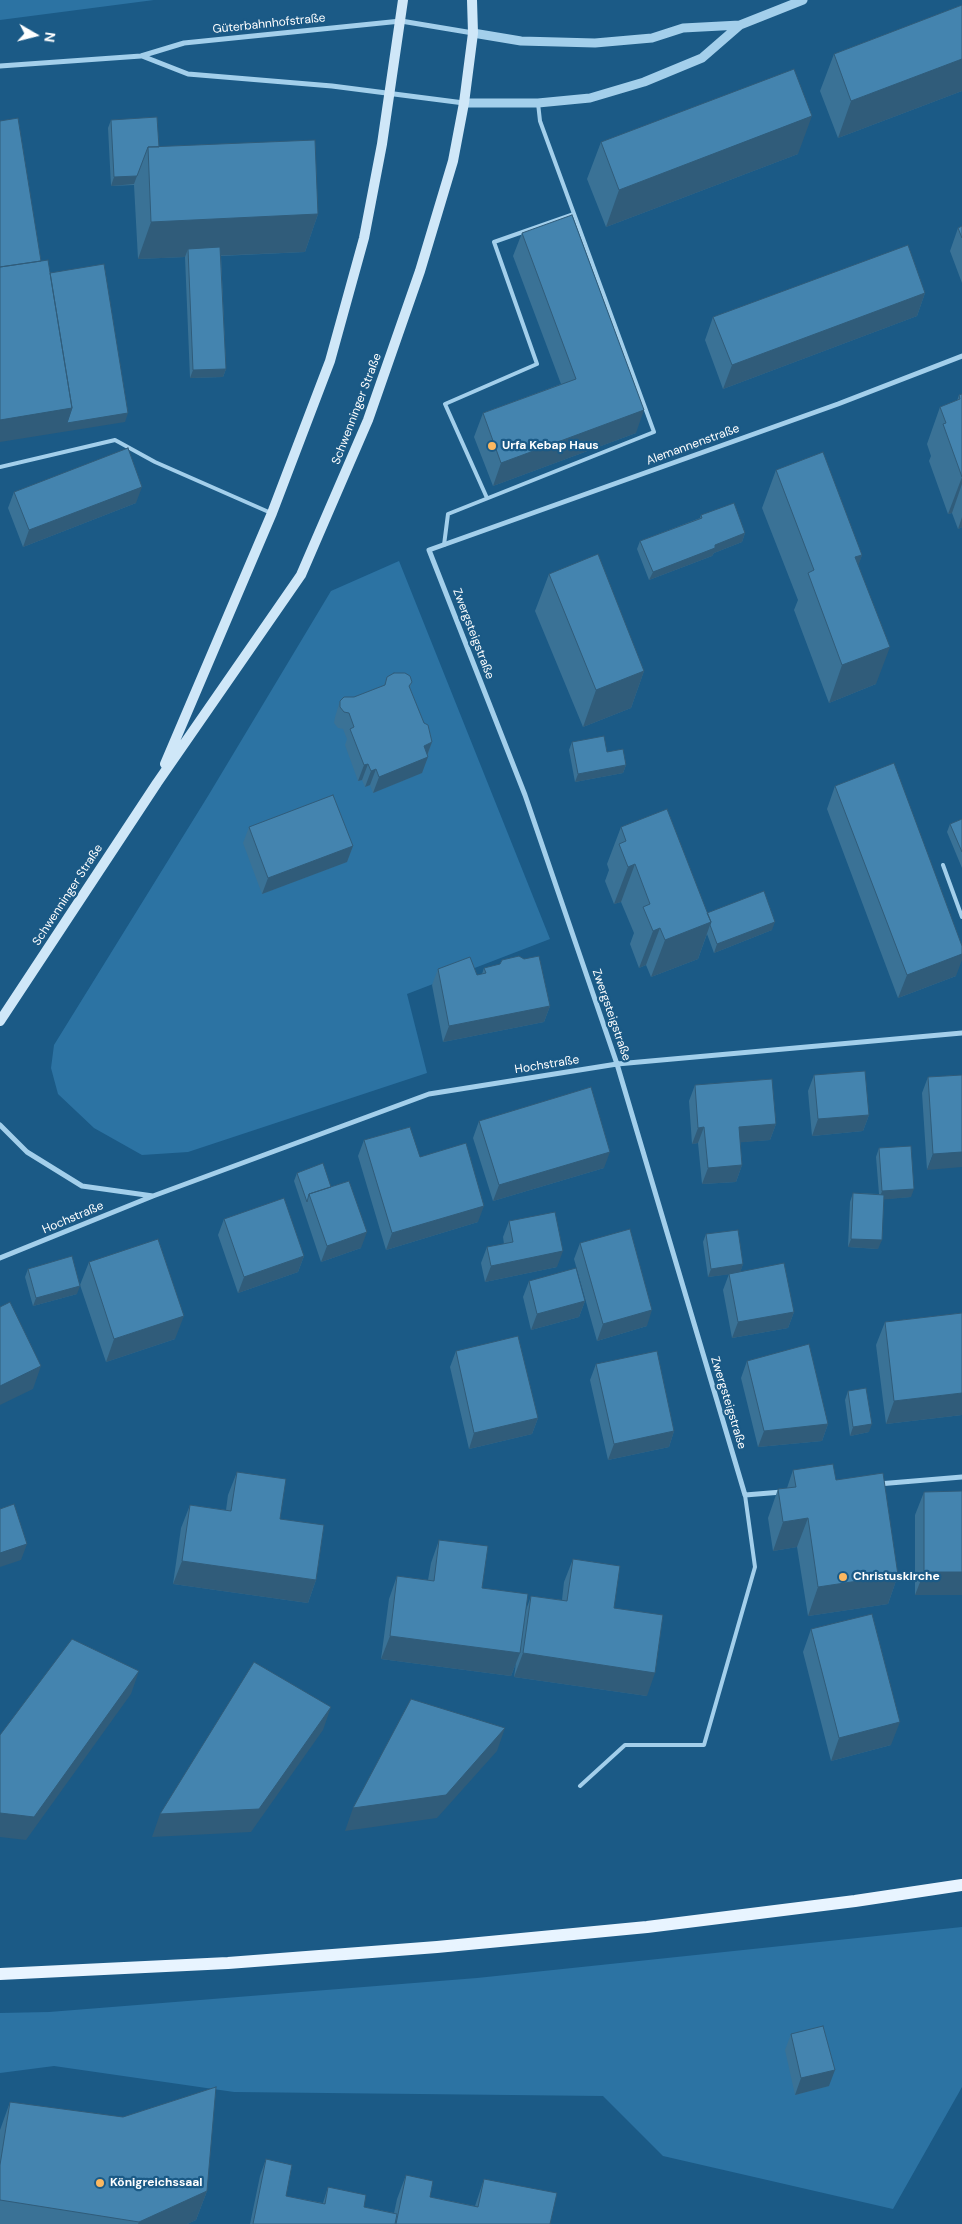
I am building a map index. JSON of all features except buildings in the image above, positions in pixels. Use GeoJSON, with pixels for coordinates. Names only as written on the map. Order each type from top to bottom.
{"type":"FeatureCollection","features":[{"type":"Feature","properties":{"kind":"main road","name":"Schwenninger Straße"},"geometry":{"type":"LineString","coordinates":[[157,783],[272,513],[333,351],[364,238],[382,144],[403,0]]}},
{"type":"Feature","properties":{"kind":"main road","name":"Schwenninger Straße"},"geometry":{"type":"LineString","coordinates":[[0,1021],[157,783],[301,575],[368,420],[420,272],[453,161],[464,103],[473,33],[472,0]]}},
{"type":"Feature","properties":{"kind":"main road"},"geometry":{"type":"LineString","coordinates":[[0,1974],[228,1963],[437,1947],[647,1927],[855,1901],[962,1885]]}},
{"type":"Feature","properties":{"kind":"street"},"geometry":{"type":"LineString","coordinates":[[473,33],[521,42],[595,43],[652,38],[683,28],[740,25],[803,0]]}},
{"type":"Feature","properties":{"kind":"street","name":"Güterbahnhofstraße"},"geometry":{"type":"LineString","coordinates":[[0,66],[141,56],[184,43],[401,21],[473,33]]}},
{"type":"Feature","properties":{"kind":"street"},"geometry":{"type":"LineString","coordinates":[[464,103],[538,103],[590,98],[644,82],[702,58],[740,25]]}},
{"type":"Feature","properties":{"kind":"street","name":"Güterbahnhofstraße"},"geometry":{"type":"LineString","coordinates":[[141,56],[188,74],[464,103]]}},
{"type":"Feature","properties":{"kind":"street","name":"Alemannenstraße"},"geometry":{"type":"LineString","coordinates":[[429,550],[828,408],[962,356]]}},
{"type":"Feature","properties":{"kind":"street","name":"Zwergsteigstraße"},"geometry":{"type":"LineString","coordinates":[[429,550],[525,795],[617,1064],[746,1495]]}},
{"type":"Feature","properties":{"kind":"street","name":"Hochstraße"},"geometry":{"type":"LineString","coordinates":[[0,1258],[153,1196],[429,1094],[617,1064],[962,1033]]}},
{"type":"Feature","properties":{"kind":"street","name":"Hochstraße"},"geometry":{"type":"LineString","coordinates":[[0,1125],[28,1152],[82,1186],[153,1196]]}},
{"type":"Feature","properties":{"kind":"street"},"geometry":{"type":"LineString","coordinates":[[873,1485],[962,1477]]}},
{"type":"Feature","properties":{"kind":"street"},"geometry":{"type":"LineString","coordinates":[[746,1495],[785,1492]]}},
{"type":"Feature","properties":{"kind":"lane"},"geometry":{"type":"LineString","coordinates":[[444,545],[448,514],[654,432],[540,121],[538,103]]}},
{"type":"Feature","properties":{"kind":"lane"},"geometry":{"type":"LineString","coordinates":[[487,498],[445,404],[537,364],[494,242],[574,214]]}},
{"type":"Feature","properties":{"kind":"lane"},"geometry":{"type":"LineString","coordinates":[[0,467],[115,440],[156,462],[272,513]]}},
{"type":"Feature","properties":{"kind":"lane"},"geometry":{"type":"LineString","coordinates":[[943,865],[962,917]]}},
{"type":"Feature","properties":{"kind":"lane"},"geometry":{"type":"LineString","coordinates":[[580,1786],[625,1745],[704,1745],[755,1567],[746,1495]]}},
{"type":"Feature","properties":{"kind":"shaded area"},"geometry":{"type":"Polygon","coordinates":[[[0,0],[154,0],[0,20],[0,0]]]}},
{"type":"Feature","properties":{"kind":"shaded area"},"geometry":{"type":"Polygon","coordinates":[[[399,561],[550,939],[407,994],[427,1073],[188,1152],[142,1155],[94,1128],[58,1094],[51,1068],[54,1045],[208,796],[331,591],[399,561]]]}},
{"type":"Feature","properties":{"kind":"shaded area"},"geometry":{"type":"Polygon","coordinates":[[[962,1927],[962,2087],[893,2209],[663,2156],[603,2096],[234,2092],[54,2066],[0,2073],[0,2013],[49,2012],[477,1978],[962,1927]]]}},
{"type":"Feature","properties":{"kind":"place","name":"Urfa Kebap Haus"},"geometry":{"type":"Point","coordinates":[492,446]}},
{"type":"Feature","properties":{"kind":"place","name":"Christuskirche"},"geometry":{"type":"Point","coordinates":[843,1577]}},
{"type":"Feature","properties":{"kind":"place","name":"Königreichssaal"},"geometry":{"type":"Point","coordinates":[100,2183]}}]}
